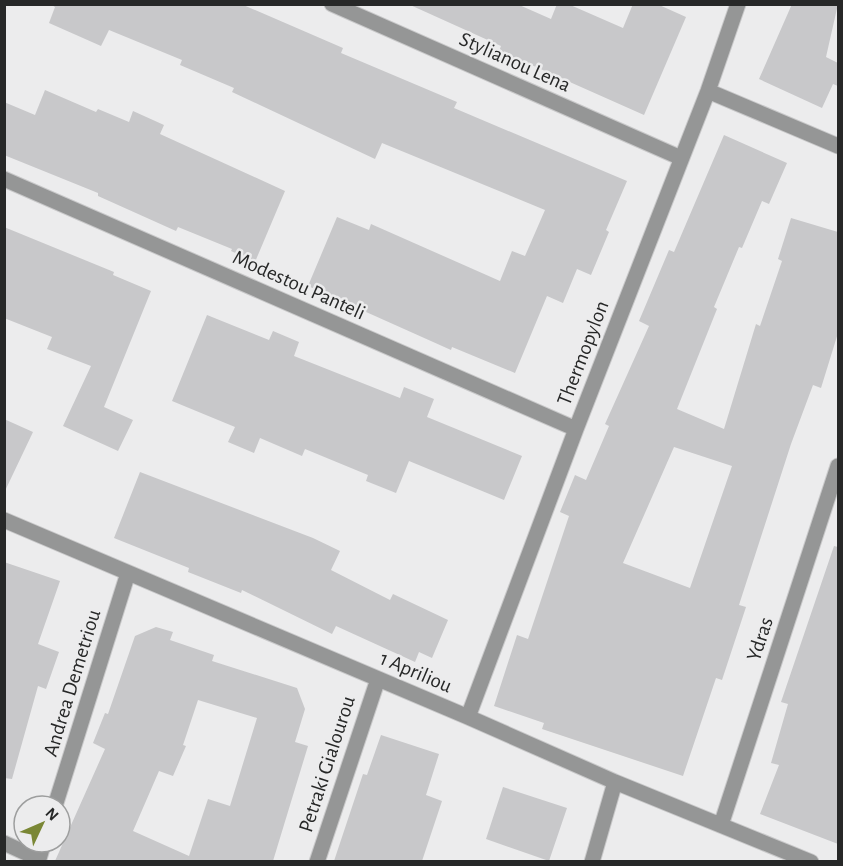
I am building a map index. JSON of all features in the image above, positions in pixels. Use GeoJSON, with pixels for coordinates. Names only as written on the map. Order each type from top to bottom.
{"type":"FeatureCollection","features":[{"type":"Feature","properties":{"kind":"street","name":"Stylianou Lena"},"geometry":{"type":"LineString","coordinates":[[332,4],[681,158]]}},
{"type":"Feature","properties":{"kind":"street","name":"Thermopylon"},"geometry":{"type":"LineString","coordinates":[[468,717],[576,429],[708,91],[738,4]]}},
{"type":"Feature","properties":{"kind":"street"},"geometry":{"type":"LineString","coordinates":[[708,91],[838,146]]}},
{"type":"Feature","properties":{"kind":"street","name":"Modestou Panteli"},"geometry":{"type":"LineString","coordinates":[[4,179],[576,429]]}},
{"type":"Feature","properties":{"kind":"street","name":"Ydras"},"geometry":{"type":"LineString","coordinates":[[721,825],[838,466]]}},
{"type":"Feature","properties":{"kind":"street","name":"1 Apriliou"},"geometry":{"type":"LineString","coordinates":[[4,520],[468,717],[615,782],[811,861]]}},
{"type":"Feature","properties":{"kind":"street","name":"Andrea Demetriou"},"geometry":{"type":"LineString","coordinates":[[59,794],[128,573]]}},
{"type":"Feature","properties":{"kind":"street","name":"Petraki Gialourou"},"geometry":{"type":"LineString","coordinates":[[317,861],[378,679]]}},
{"type":"Feature","properties":{"kind":"street"},"geometry":{"type":"LineString","coordinates":[[592,861],[615,782]]}},
{"type":"Feature","properties":{"kind":"street"},"geometry":{"type":"LineString","coordinates":[[4,843],[38,860]]}},
{"type":"Feature","properties":{"kind":"building"},"geometry":{"type":"Polygon","coordinates":[[[50,4],[241,4],[343,48],[341,53],[457,102],[454,108],[627,181],[606,230],[609,232],[591,275],[577,269],[563,303],[547,296],[515,373],[452,347],[451,350],[308,286],[337,217],[369,230],[371,224],[500,281],[512,251],[525,256],[545,210],[382,143],[375,159],[232,92],[234,88],[180,65],[182,60],[109,30],[101,46],[49,23],[55,7],[50,4]]]}},
{"type":"Feature","properties":{"kind":"building"},"geometry":{"type":"Polygon","coordinates":[[[408,4],[517,4],[551,19],[557,4],[568,4],[623,28],[633,4],[657,4],[686,17],[644,115],[527,63],[526,66],[498,54],[501,46],[408,4]]]}},
{"type":"Feature","properties":{"kind":"building"},"geometry":{"type":"Polygon","coordinates":[[[792,4],[838,4],[826,57],[838,63],[838,86],[833,84],[822,108],[759,79],[792,4]]]}},
{"type":"Feature","properties":{"kind":"building"},"geometry":{"type":"Polygon","coordinates":[[[45,90],[96,112],[98,109],[129,122],[133,111],[164,125],[160,134],[285,191],[255,262],[231,251],[232,249],[178,227],[176,231],[98,196],[98,193],[4,155],[4,102],[35,115],[45,90]]]}},
{"type":"Feature","properties":{"kind":"building"},"geometry":{"type":"Polygon","coordinates":[[[724,135],[787,163],[769,204],[762,201],[742,248],[739,247],[714,307],[717,309],[677,409],[724,429],[756,324],[760,326],[782,261],[778,259],[791,218],[838,232],[838,333],[821,388],[813,385],[791,444],[739,605],[746,607],[722,680],[716,678],[683,776],[542,729],[544,723],[494,706],[517,635],[528,639],[569,516],[560,512],[575,475],[586,480],[609,426],[605,424],[649,326],[639,321],[669,250],[674,252],[724,135]],[[674,447],[623,563],[690,588],[732,466],[674,447]]]}},
{"type":"Feature","properties":{"kind":"building"},"geometry":{"type":"Polygon","coordinates":[[[4,227],[114,272],[113,275],[151,291],[104,407],[133,420],[118,451],[63,426],[91,366],[47,349],[52,337],[4,318],[4,227]]]}},
{"type":"Feature","properties":{"kind":"building"},"geometry":{"type":"Polygon","coordinates":[[[207,315],[269,340],[273,331],[299,342],[294,356],[400,398],[404,387],[434,399],[427,417],[522,456],[504,500],[409,461],[396,493],[366,481],[368,475],[305,449],[302,456],[260,438],[254,453],[228,442],[235,427],[172,401],[207,315]]]}},
{"type":"Feature","properties":{"kind":"building"},"geometry":{"type":"Polygon","coordinates":[[[4,419],[33,432],[4,493],[4,419]]]}},
{"type":"Feature","properties":{"kind":"building"},"geometry":{"type":"Polygon","coordinates":[[[140,472],[313,538],[340,551],[331,570],[390,600],[393,594],[448,620],[432,658],[419,652],[415,662],[336,626],[332,634],[242,590],[241,593],[188,572],[189,568],[114,538],[140,472]]]}},
{"type":"Feature","properties":{"kind":"building"},"geometry":{"type":"Polygon","coordinates":[[[834,546],[838,547],[838,844],[760,814],[779,765],[771,763],[788,704],[781,702],[834,546]]]}},
{"type":"Feature","properties":{"kind":"building"},"geometry":{"type":"Polygon","coordinates":[[[4,562],[60,581],[38,644],[59,652],[46,689],[38,686],[12,779],[4,778],[4,562]]]}},
{"type":"Feature","properties":{"kind":"building"},"geometry":{"type":"Polygon","coordinates":[[[156,627],[173,632],[170,640],[214,655],[212,661],[297,688],[305,709],[295,742],[308,746],[273,861],[55,861],[58,854],[72,854],[72,823],[105,749],[93,743],[105,713],[108,714],[135,636],[156,627]],[[198,700],[183,745],[186,746],[173,776],[159,771],[133,831],[189,856],[208,799],[230,806],[257,718],[198,700]]]}},
{"type":"Feature","properties":{"kind":"building"},"geometry":{"type":"Polygon","coordinates":[[[381,735],[439,754],[426,795],[442,801],[422,861],[334,861],[363,774],[367,775],[381,735]]]}},
{"type":"Feature","properties":{"kind":"building"},"geometry":{"type":"Polygon","coordinates":[[[503,787],[567,808],[549,861],[486,839],[503,787]]]}}]}
